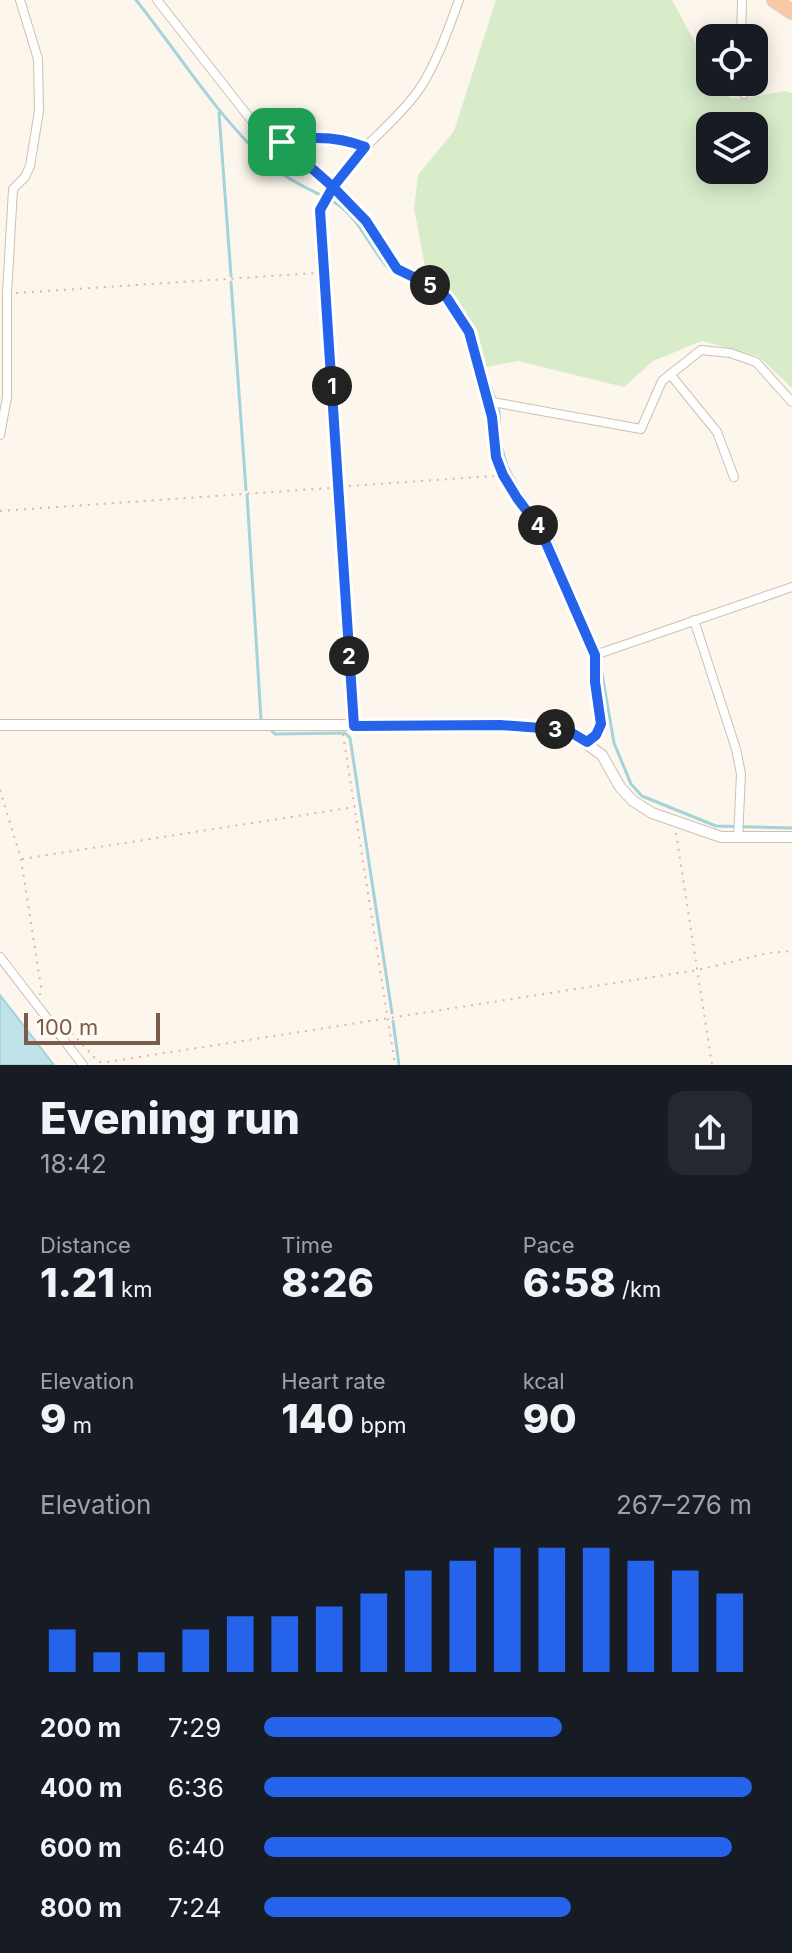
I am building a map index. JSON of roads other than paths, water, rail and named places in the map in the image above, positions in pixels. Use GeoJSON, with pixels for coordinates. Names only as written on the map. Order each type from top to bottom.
{"type":"FeatureCollection","features":[{"type":"Feature","properties":{"kind":"highway"},"geometry":{"type":"LineString","coordinates":[[774,0],[792,12]]}},
{"type":"Feature","properties":{"kind":"street"},"geometry":{"type":"LineString","coordinates":[[0,435],[7,397],[3,294],[13,189],[25,177],[30,166],[39,111],[38,59],[20,0]]}},
{"type":"Feature","properties":{"kind":"street"},"geometry":{"type":"LineString","coordinates":[[157,0],[252,121],[282,142],[333,187],[366,221],[397,269],[434,287],[447,298],[469,332],[492,417],[496,457],[503,475],[539,527],[595,655],[601,724],[596,735],[587,742]]}},
{"type":"Feature","properties":{"kind":"street"},"geometry":{"type":"LineString","coordinates":[[354,726],[320,210],[333,187],[365,147],[391,124],[420,89],[459,0]]}},
{"type":"Feature","properties":{"kind":"street"},"geometry":{"type":"LineString","coordinates":[[741,24],[742,0]]}},
{"type":"Feature","properties":{"kind":"street"},"geometry":{"type":"LineString","coordinates":[[282,142],[300,138],[345,139],[365,147]]}},
{"type":"Feature","properties":{"kind":"street"},"geometry":{"type":"LineString","coordinates":[[487,401],[641,429],[662,381],[701,350],[730,353],[756,362],[792,402]]}},
{"type":"Feature","properties":{"kind":"street"},"geometry":{"type":"LineString","coordinates":[[670,374],[717,432],[734,477]]}},
{"type":"Feature","properties":{"kind":"street"},"geometry":{"type":"LineString","coordinates":[[595,655],[792,587]]}},
{"type":"Feature","properties":{"kind":"street"},"geometry":{"type":"LineString","coordinates":[[694,620],[736,749],[741,774],[738,838]]}},
{"type":"Feature","properties":{"kind":"street"},"geometry":{"type":"LineString","coordinates":[[0,725],[500,725],[567,730],[602,755],[620,787],[633,801],[652,813],[721,837],[792,837]]}},
{"type":"Feature","properties":{"kind":"street"},"geometry":{"type":"LineString","coordinates":[[0,957],[83,1065]]}},
{"type":"Feature","properties":{"kind":"water"},"geometry":{"type":"Polygon","coordinates":[[[0,995],[54,1065],[0,1065],[0,995]]]}},
{"type":"Feature","properties":{"kind":"waterway"},"geometry":{"type":"LineString","coordinates":[[136,0],[208,96],[255,150],[287,177],[345,211],[384,263],[391,271],[394,270]]}},
{"type":"Feature","properties":{"kind":"waterway"},"geometry":{"type":"LineString","coordinates":[[219,113],[231,276]]}},
{"type":"Feature","properties":{"kind":"waterway"},"geometry":{"type":"LineString","coordinates":[[402,268],[421,274],[450,294],[471,326],[499,412],[500,442],[507,466],[520,491],[548,529],[579,608]]}},
{"type":"Feature","properties":{"kind":"waterway"},"geometry":{"type":"LineString","coordinates":[[231,282],[246,490]]}},
{"type":"Feature","properties":{"kind":"waterway"},"geometry":{"type":"LineString","coordinates":[[247,495],[261,719]]}},
{"type":"Feature","properties":{"kind":"waterway"},"geometry":{"type":"LineString","coordinates":[[599,656],[614,743],[631,784],[642,796],[716,826],[792,828]]}},
{"type":"Feature","properties":{"kind":"waterway"},"geometry":{"type":"LineString","coordinates":[[270,729],[275,734],[345,733],[350,738],[392,1013]]}},
{"type":"Feature","properties":{"kind":"waterway"},"geometry":{"type":"LineString","coordinates":[[393,1021],[399,1065]]}}]}
